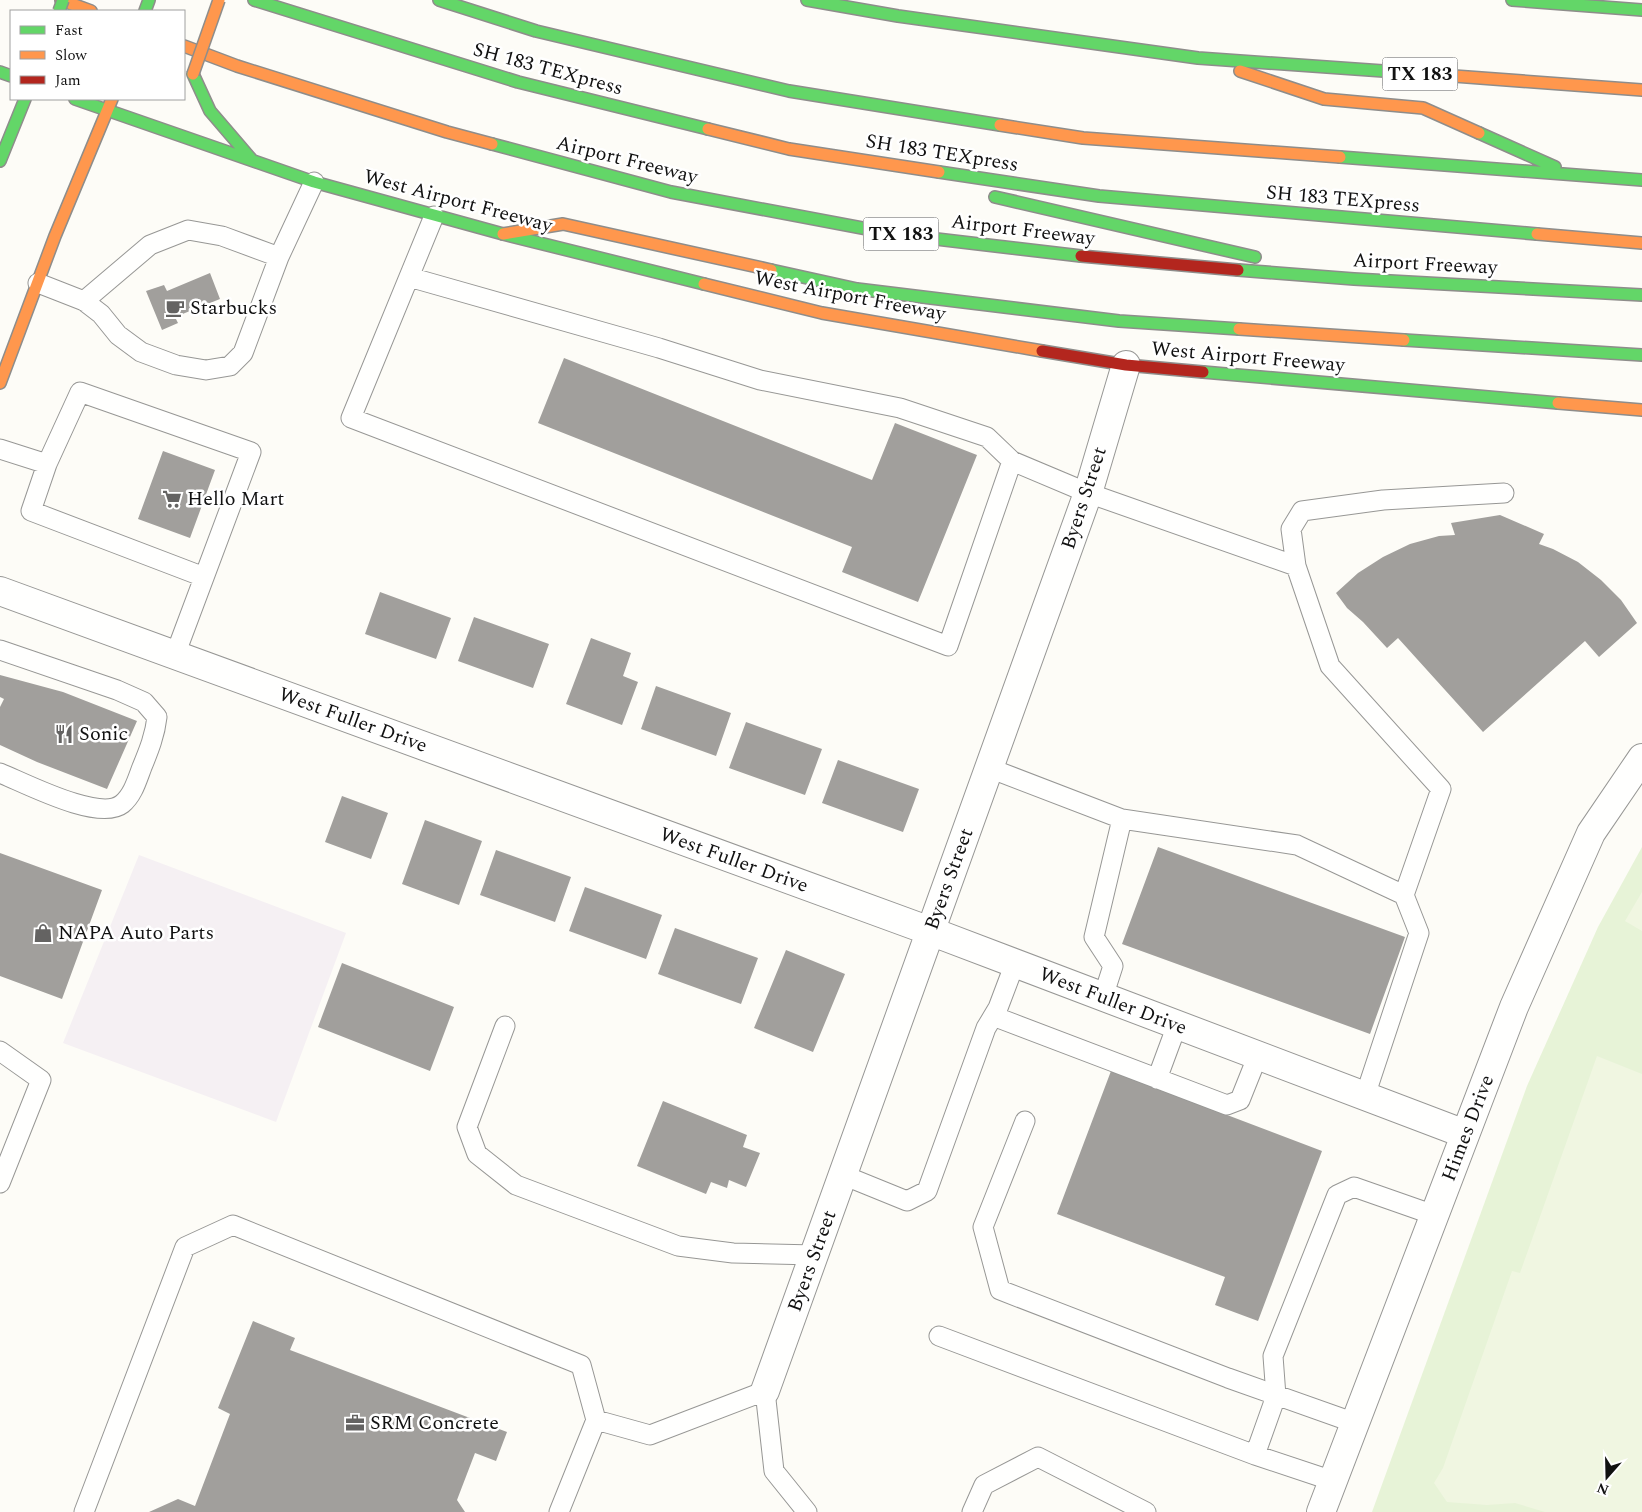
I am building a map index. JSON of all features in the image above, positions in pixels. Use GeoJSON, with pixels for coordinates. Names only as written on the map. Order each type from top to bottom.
{"type":"FeatureCollection","features":[{"type":"Feature","properties":{"kind":"main road"},"geometry":{"type":"LineString","coordinates":[[62,0],[88,10]]}},
{"type":"Feature","properties":{"kind":"main road"},"geometry":{"type":"LineString","coordinates":[[219,0],[193,74],[210,111],[253,161]]}},
{"type":"Feature","properties":{"kind":"main road","name":"SH 183 TEXpress"},"geometry":{"type":"LineString","coordinates":[[254,0],[518,82],[789,149],[1099,196],[1642,243]]}},
{"type":"Feature","properties":{"kind":"main road","name":"SH 183 TEXpress"},"geometry":{"type":"LineString","coordinates":[[439,0],[536,31],[789,91],[1073,136],[1642,180]]}},
{"type":"Feature","properties":{"kind":"main road","name":"TX 183"},"geometry":{"type":"LineString","coordinates":[[807,0],[898,16],[1198,58],[1642,90]]}},
{"type":"Feature","properties":{"kind":"main road"},"geometry":{"type":"LineString","coordinates":[[1512,0],[1642,10]]}},
{"type":"Feature","properties":{"kind":"main road","name":"Airport Freeway"},"geometry":{"type":"LineString","coordinates":[[185,46],[238,66],[447,132],[671,192],[904,235],[1120,261],[1342,278],[1642,295]]}},
{"type":"Feature","properties":{"kind":"main road"},"geometry":{"type":"LineString","coordinates":[[1198,58],[1324,99],[1423,108],[1572,175]]}},
{"type":"Feature","properties":{"kind":"main road"},"geometry":{"type":"LineString","coordinates":[[0,161],[25,100]]}},
{"type":"Feature","properties":{"kind":"main road","name":"West Airport Freeway"},"geometry":{"type":"LineString","coordinates":[[78,100],[314,182],[503,234],[822,313],[1126,365],[1642,410]]}},
{"type":"Feature","properties":{"kind":"main road"},"geometry":{"type":"LineString","coordinates":[[0,383],[55,236],[112,100]]}},
{"type":"Feature","properties":{"kind":"main road"},"geometry":{"type":"LineString","coordinates":[[789,149],[934,183]]}},
{"type":"Feature","properties":{"kind":"main road"},"geometry":{"type":"LineString","coordinates":[[983,194],[1342,278]]}},
{"type":"Feature","properties":{"kind":"main road"},"geometry":{"type":"LineString","coordinates":[[503,234],[563,224],[857,290],[1119,321],[1642,355]]}},
{"type":"Feature","properties":{"kind":"street","name":"Byers Street"},"geometry":{"type":"LineString","coordinates":[[765,1392],[1088,493],[1126,365]]}},
{"type":"Feature","properties":{"kind":"street","name":"West Fuller Drive"},"geometry":{"type":"LineString","coordinates":[[0,591],[930,931],[1465,1134]]}},
{"type":"Feature","properties":{"kind":"street","name":"Himes Drive"},"geometry":{"type":"LineString","coordinates":[[1321,1512],[1514,1007],[1591,833],[1642,758]]}},
{"type":"Feature","properties":{"kind":"lane"},"geometry":{"type":"LineString","coordinates":[[38,283],[84,301],[101,314],[118,335],[140,352],[176,365],[206,370],[230,366],[243,354],[279,257],[314,182]]}},
{"type":"Feature","properties":{"kind":"lane"},"geometry":{"type":"LineString","coordinates":[[434,216],[351,418],[948,646],[1012,461]]}},
{"type":"Feature","properties":{"kind":"lane"},"geometry":{"type":"LineString","coordinates":[[84,301],[150,245],[188,230],[222,236],[279,257]]}},
{"type":"Feature","properties":{"kind":"lane"},"geometry":{"type":"LineString","coordinates":[[409,277],[659,348],[760,380],[900,408],[987,437],[1012,461],[1088,493],[1296,566]]}},
{"type":"Feature","properties":{"kind":"lane"},"geometry":{"type":"LineString","coordinates":[[175,655],[251,452],[80,392],[47,464],[31,511],[204,577]]}},
{"type":"Feature","properties":{"kind":"lane"},"geometry":{"type":"LineString","coordinates":[[0,448],[47,464]]}},
{"type":"Feature","properties":{"kind":"lane"},"geometry":{"type":"LineString","coordinates":[[1365,1096],[1419,933],[1404,895],[1441,789],[1330,666],[1296,566],[1292,529],[1302,512],[1383,500],[1504,493]]}},
{"type":"Feature","properties":{"kind":"lane"},"geometry":{"type":"LineString","coordinates":[[0,650],[117,690],[144,702],[157,716],[154,735],[131,795],[121,805],[102,810],[82,805],[0,773]]}},
{"type":"Feature","properties":{"kind":"lane"},"geometry":{"type":"LineString","coordinates":[[989,768],[1122,819],[1297,845],[1404,895]]}},
{"type":"Feature","properties":{"kind":"lane"},"geometry":{"type":"LineString","coordinates":[[1103,997],[1113,966],[1094,937],[1122,819]]}},
{"type":"Feature","properties":{"kind":"lane"},"geometry":{"type":"LineString","coordinates":[[843,1175],[906,1201],[926,1191],[986,1028],[998,1008],[1015,963]]}},
{"type":"Feature","properties":{"kind":"lane"},"geometry":{"type":"LineString","coordinates":[[993,1016],[1227,1105],[1240,1100],[1258,1055]]}},
{"type":"Feature","properties":{"kind":"lane"},"geometry":{"type":"LineString","coordinates":[[1157,1079],[1177,1025]]}},
{"type":"Feature","properties":{"kind":"lane"},"geometry":{"type":"LineString","coordinates":[[505,1026],[467,1127],[477,1154],[516,1185],[678,1246],[732,1253],[814,1255]]}},
{"type":"Feature","properties":{"kind":"lane"},"geometry":{"type":"LineString","coordinates":[[0,1051],[41,1080],[0,1183]]}},
{"type":"Feature","properties":{"kind":"lane"},"geometry":{"type":"LineString","coordinates":[[1025,1121],[983,1227],[1000,1290],[1276,1396],[1355,1423]]}},
{"type":"Feature","properties":{"kind":"lane"},"geometry":{"type":"LineString","coordinates":[[1255,1455],[1276,1396],[1273,1356],[1337,1195],[1354,1187],[1434,1215]]}},
{"type":"Feature","properties":{"kind":"lane"},"geometry":{"type":"LineString","coordinates":[[84,1512],[185,1247],[233,1225],[581,1365],[596,1420],[559,1512]]}},
{"type":"Feature","properties":{"kind":"lane"},"geometry":{"type":"LineString","coordinates":[[939,1336],[1255,1455],[1333,1481]]}},
{"type":"Feature","properties":{"kind":"lane"},"geometry":{"type":"LineString","coordinates":[[596,1420],[650,1435],[765,1392],[774,1471],[807,1512]]}},
{"type":"Feature","properties":{"kind":"lane"},"geometry":{"type":"LineString","coordinates":[[972,1512],[984,1485],[1038,1457],[1146,1512]]}},
{"type":"Feature","properties":{"kind":"shaded area"},"geometry":{"type":"Polygon","coordinates":[[[139,855],[346,933],[276,1122],[63,1043],[139,855]]]}},
{"type":"Feature","properties":{"kind":"green space"},"geometry":{"type":"Polygon","coordinates":[[[1642,847],[1642,1512],[1372,1512],[1527,1086],[1598,927],[1642,847]]]}},
{"type":"Feature","properties":{"kind":"green space"},"geometry":{"type":"Polygon","coordinates":[[[1642,892],[1642,931],[1625,921],[1642,892]]]}},
{"type":"Feature","properties":{"kind":"green space"},"geometry":{"type":"Polygon","coordinates":[[[1597,1056],[1642,1074],[1642,1512],[1545,1512],[1515,1503],[1487,1505],[1447,1502],[1434,1483],[1443,1468],[1512,1271],[1520,1273],[1597,1056]]]}},
{"type":"Feature","properties":{"kind":"building","name":"Starbucks"},"geometry":{"type":"Polygon","coordinates":[[[210,273],[220,299],[175,317],[178,323],[162,330],[146,291],[164,285],[167,291],[210,273]]]}},
{"type":"Feature","properties":{"kind":"building"},"geometry":{"type":"Polygon","coordinates":[[[564,358],[872,480],[895,423],[977,455],[918,602],[842,572],[852,547],[538,423],[564,358]]]}},
{"type":"Feature","properties":{"kind":"building"},"geometry":{"type":"Polygon","coordinates":[[[163,451],[215,470],[190,538],[138,519],[163,451]]]}},
{"type":"Feature","properties":{"kind":"building"},"geometry":{"type":"Polygon","coordinates":[[[1500,515],[1544,534],[1539,544],[1578,562],[1601,580],[1621,600],[1637,623],[1599,657],[1585,641],[1483,732],[1398,638],[1387,648],[1347,608],[1336,593],[1358,573],[1383,557],[1410,544],[1439,536],[1455,535],[1451,523],[1500,515]]]}},
{"type":"Feature","properties":{"kind":"building"},"geometry":{"type":"Polygon","coordinates":[[[380,592],[451,618],[436,659],[365,634],[380,592]]]}},
{"type":"Feature","properties":{"kind":"building"},"geometry":{"type":"Polygon","coordinates":[[[474,617],[549,644],[533,688],[458,661],[474,617]]]}},
{"type":"Feature","properties":{"kind":"building"},"geometry":{"type":"Polygon","coordinates":[[[591,638],[631,653],[623,676],[638,682],[622,725],[566,704],[591,638]]]}},
{"type":"Feature","properties":{"kind":"building"},"geometry":{"type":"Polygon","coordinates":[[[0,675],[63,692],[137,721],[107,789],[37,762],[0,745],[0,707],[4,699],[0,697],[0,675]]]}},
{"type":"Feature","properties":{"kind":"building"},"geometry":{"type":"Polygon","coordinates":[[[656,686],[731,713],[716,756],[641,729],[656,686]]]}},
{"type":"Feature","properties":{"kind":"building"},"geometry":{"type":"Polygon","coordinates":[[[746,722],[822,749],[805,795],[729,768],[746,722]]]}},
{"type":"Feature","properties":{"kind":"building"},"geometry":{"type":"Polygon","coordinates":[[[838,760],[919,789],[903,832],[822,803],[838,760]]]}},
{"type":"Feature","properties":{"kind":"building"},"geometry":{"type":"Polygon","coordinates":[[[342,796],[388,813],[371,859],[325,842],[342,796]]]}},
{"type":"Feature","properties":{"kind":"building"},"geometry":{"type":"Polygon","coordinates":[[[425,820],[482,841],[459,905],[402,884],[425,820]]]}},
{"type":"Feature","properties":{"kind":"building"},"geometry":{"type":"Polygon","coordinates":[[[1158,847],[1405,937],[1370,1034],[1122,944],[1158,847]]]}},
{"type":"Feature","properties":{"kind":"building"},"geometry":{"type":"Polygon","coordinates":[[[496,850],[571,877],[555,922],[480,895],[496,850]]]}},
{"type":"Feature","properties":{"kind":"building","name":"NAPA Auto Parts"},"geometry":{"type":"Polygon","coordinates":[[[0,853],[102,890],[62,999],[0,976],[0,853]]]}},
{"type":"Feature","properties":{"kind":"building"},"geometry":{"type":"Polygon","coordinates":[[[585,887],[662,915],[646,959],[569,931],[585,887]]]}},
{"type":"Feature","properties":{"kind":"building"},"geometry":{"type":"Polygon","coordinates":[[[675,928],[758,958],[741,1004],[658,974],[675,928]]]}},
{"type":"Feature","properties":{"kind":"building"},"geometry":{"type":"Polygon","coordinates":[[[786,950],[845,974],[813,1052],[754,1028],[786,950]]]}},
{"type":"Feature","properties":{"kind":"building"},"geometry":{"type":"Polygon","coordinates":[[[342,963],[454,1007],[430,1071],[318,1027],[342,963]]]}},
{"type":"Feature","properties":{"kind":"building"},"geometry":{"type":"Polygon","coordinates":[[[1111,1071],[1322,1151],[1258,1321],[1215,1305],[1225,1277],[1057,1214],[1111,1071]]]}},
{"type":"Feature","properties":{"kind":"building"},"geometry":{"type":"Polygon","coordinates":[[[663,1101],[747,1135],[743,1147],[760,1153],[746,1187],[729,1180],[727,1188],[711,1182],[706,1194],[637,1166],[663,1101]]]}},
{"type":"Feature","properties":{"kind":"building","name":"SRM Concrete"},"geometry":{"type":"Polygon","coordinates":[[[253,1321],[295,1338],[290,1350],[507,1432],[496,1461],[475,1453],[457,1500],[465,1512],[149,1512],[178,1499],[195,1506],[230,1414],[218,1408],[253,1321]]]}},
{"type":"Feature","properties":{"kind":"traffic: fast"},"geometry":{"type":"LineString","coordinates":[[59,10],[63,0]]}},
{"type":"Feature","properties":{"kind":"traffic: fast"},"geometry":{"type":"LineString","coordinates":[[145,10],[149,0]]}},
{"type":"Feature","properties":{"kind":"traffic: fast"},"geometry":{"type":"LineString","coordinates":[[254,0],[518,82],[708,129]]}},
{"type":"Feature","properties":{"kind":"traffic: fast"},"geometry":{"type":"LineString","coordinates":[[439,0],[536,31],[789,91],[1000,125]]}},
{"type":"Feature","properties":{"kind":"traffic: fast"},"geometry":{"type":"LineString","coordinates":[[807,0],[898,16],[1198,58],[1454,76]]}},
{"type":"Feature","properties":{"kind":"traffic: fast"},"geometry":{"type":"LineString","coordinates":[[1512,0],[1642,10]]}},
{"type":"Feature","properties":{"kind":"traffic: fast"},"geometry":{"type":"LineString","coordinates":[[0,72],[10,76]]}},
{"type":"Feature","properties":{"kind":"traffic: fast"},"geometry":{"type":"LineString","coordinates":[[193,74],[210,111],[252,160]]}},
{"type":"Feature","properties":{"kind":"traffic: fast"},"geometry":{"type":"LineString","coordinates":[[0,161],[25,100]]}},
{"type":"Feature","properties":{"kind":"traffic: fast"},"geometry":{"type":"LineString","coordinates":[[78,100],[314,182],[503,234],[704,284]]}},
{"type":"Feature","properties":{"kind":"traffic: fast"},"geometry":{"type":"LineString","coordinates":[[1479,133],[1555,167]]}},
{"type":"Feature","properties":{"kind":"traffic: fast"},"geometry":{"type":"LineString","coordinates":[[492,144],[671,192],[894,234],[1081,256]]}},
{"type":"Feature","properties":{"kind":"traffic: fast"},"geometry":{"type":"LineString","coordinates":[[1340,157],[1642,180]]}},
{"type":"Feature","properties":{"kind":"traffic: fast"},"geometry":{"type":"LineString","coordinates":[[939,172],[1099,196],[1537,234]]}},
{"type":"Feature","properties":{"kind":"traffic: fast"},"geometry":{"type":"LineString","coordinates":[[995,197],[1255,257]]}},
{"type":"Feature","properties":{"kind":"traffic: fast"},"geometry":{"type":"LineString","coordinates":[[771,270],[857,289],[1119,321],[1239,329]]}},
{"type":"Feature","properties":{"kind":"traffic: fast"},"geometry":{"type":"LineString","coordinates":[[1238,270],[1354,279],[1642,295]]}},
{"type":"Feature","properties":{"kind":"traffic: fast"},"geometry":{"type":"LineString","coordinates":[[1404,340],[1642,355]]}},
{"type":"Feature","properties":{"kind":"traffic: fast"},"geometry":{"type":"LineString","coordinates":[[1203,372],[1558,403]]}},
{"type":"Feature","properties":{"kind":"traffic: slow"},"geometry":{"type":"LineString","coordinates":[[61,0],[88,10]]}},
{"type":"Feature","properties":{"kind":"traffic: slow"},"geometry":{"type":"LineString","coordinates":[[193,74],[219,0]]}},
{"type":"Feature","properties":{"kind":"traffic: slow"},"geometry":{"type":"LineString","coordinates":[[185,46],[237,66],[447,132],[492,144]]}},
{"type":"Feature","properties":{"kind":"traffic: slow"},"geometry":{"type":"LineString","coordinates":[[1240,71],[1324,99],[1423,108],[1479,133]]}},
{"type":"Feature","properties":{"kind":"traffic: slow"},"geometry":{"type":"LineString","coordinates":[[1454,76],[1642,90]]}},
{"type":"Feature","properties":{"kind":"traffic: slow"},"geometry":{"type":"LineString","coordinates":[[0,383],[55,236],[112,100]]}},
{"type":"Feature","properties":{"kind":"traffic: slow"},"geometry":{"type":"LineString","coordinates":[[1000,125],[1083,138],[1340,157]]}},
{"type":"Feature","properties":{"kind":"traffic: slow"},"geometry":{"type":"LineString","coordinates":[[708,129],[789,149],[939,172]]}},
{"type":"Feature","properties":{"kind":"traffic: slow"},"geometry":{"type":"LineString","coordinates":[[503,234],[563,224],[771,270]]}},
{"type":"Feature","properties":{"kind":"traffic: slow"},"geometry":{"type":"LineString","coordinates":[[1537,234],[1642,243]]}},
{"type":"Feature","properties":{"kind":"traffic: slow"},"geometry":{"type":"LineString","coordinates":[[704,284],[822,313],[1042,351]]}},
{"type":"Feature","properties":{"kind":"traffic: slow"},"geometry":{"type":"LineString","coordinates":[[1239,329],[1404,340]]}},
{"type":"Feature","properties":{"kind":"traffic: slow"},"geometry":{"type":"LineString","coordinates":[[1558,403],[1642,410]]}},
{"type":"Feature","properties":{"kind":"traffic: jam"},"geometry":{"type":"LineString","coordinates":[[1081,256],[1238,270]]}},
{"type":"Feature","properties":{"kind":"traffic: jam"},"geometry":{"type":"LineString","coordinates":[[1042,351],[1126,365],[1203,372]]}},
{"type":"Feature","properties":{"kind":"place","name":"Starbucks"},"geometry":{"type":"Point","coordinates":[175,308]}},
{"type":"Feature","properties":{"kind":"place","name":"Hello Mart"},"geometry":{"type":"Point","coordinates":[172,499]}},
{"type":"Feature","properties":{"kind":"place","name":"Sonic"},"geometry":{"type":"Point","coordinates":[64,734]}},
{"type":"Feature","properties":{"kind":"place","name":"NAPA Auto Parts"},"geometry":{"type":"Point","coordinates":[43,933]}},
{"type":"Feature","properties":{"kind":"place","name":"SRM Concrete"},"geometry":{"type":"Point","coordinates":[355,1423]}}]}
